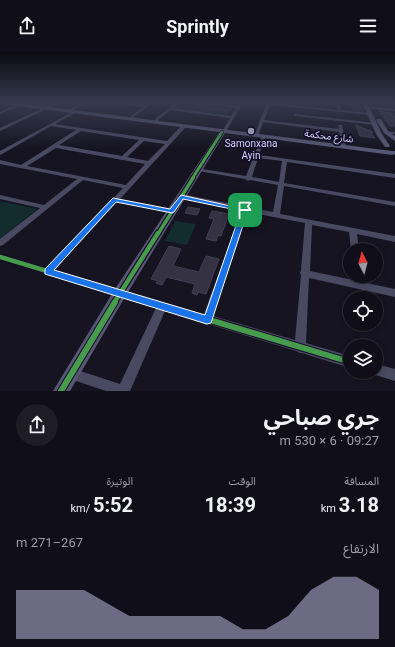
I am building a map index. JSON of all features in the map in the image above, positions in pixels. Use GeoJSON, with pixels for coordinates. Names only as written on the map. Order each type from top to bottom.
{"type":"FeatureCollection","features":[{"type":"Feature","properties":{"kind":"main road","name":"شارع محكمة"},"geometry":{"type":"LineString","coordinates":[[124,118],[183,127],[224,131]]}},
{"type":"Feature","properties":{"kind":"main road","name":"شارع محكمة"},"geometry":{"type":"LineString","coordinates":[[139,118],[393,154]]}},
{"type":"Feature","properties":{"kind":"main road"},"geometry":{"type":"LineString","coordinates":[[375,118],[378,123],[395,139]]}},
{"type":"Feature","properties":{"kind":"main road"},"geometry":{"type":"LineString","coordinates":[[378,123],[379,134],[386,147],[393,154]]}},
{"type":"Feature","properties":{"kind":"main road"},"geometry":{"type":"LineString","coordinates":[[61,391],[120,293],[224,131]]}},
{"type":"Feature","properties":{"kind":"main road"},"geometry":{"type":"LineString","coordinates":[[379,134],[390,133]]}},
{"type":"Feature","properties":{"kind":"main road","name":"شارع محكمة"},"geometry":{"type":"LineString","coordinates":[[260,136],[344,145],[386,147],[395,145]]}},
{"type":"Feature","properties":{"kind":"street"},"geometry":{"type":"LineString","coordinates":[[0,130],[25,118]]}},
{"type":"Feature","properties":{"kind":"street"},"geometry":{"type":"LineString","coordinates":[[0,152],[61,118]]}},
{"type":"Feature","properties":{"kind":"street"},"geometry":{"type":"LineString","coordinates":[[224,131],[232,118]]}},
{"type":"Feature","properties":{"kind":"street"},"geometry":{"type":"LineString","coordinates":[[248,179],[257,156],[263,118]]}},
{"type":"Feature","properties":{"kind":"street"},"geometry":{"type":"LineString","coordinates":[[292,124],[294,118]]}},
{"type":"Feature","properties":{"kind":"street"},"geometry":{"type":"LineString","coordinates":[[320,118],[378,123]]}},
{"type":"Feature","properties":{"kind":"street"},"geometry":{"type":"LineString","coordinates":[[339,120],[344,145]]}},
{"type":"Feature","properties":{"kind":"street"},"geometry":{"type":"LineString","coordinates":[[262,121],[341,131]]}},
{"type":"Feature","properties":{"kind":"street"},"geometry":{"type":"LineString","coordinates":[[50,125],[168,143]]}},
{"type":"Feature","properties":{"kind":"street"},"geometry":{"type":"LineString","coordinates":[[48,272],[183,127]]}},
{"type":"Feature","properties":{"kind":"street"},"geometry":{"type":"LineString","coordinates":[[23,166],[80,130]]}},
{"type":"Feature","properties":{"kind":"street"},"geometry":{"type":"LineString","coordinates":[[123,158],[143,139]]}},
{"type":"Feature","properties":{"kind":"street"},"geometry":{"type":"LineString","coordinates":[[55,146],[149,163]]}},
{"type":"Feature","properties":{"kind":"street"},"geometry":{"type":"LineString","coordinates":[[257,156],[395,176]]}},
{"type":"Feature","properties":{"kind":"street"},"geometry":{"type":"LineString","coordinates":[[276,216],[285,160]]}},
{"type":"Feature","properties":{"kind":"street"},"geometry":{"type":"LineString","coordinates":[[1,163],[127,186]]}},
{"type":"Feature","properties":{"kind":"street"},"geometry":{"type":"LineString","coordinates":[[198,170],[395,204]]}},
{"type":"Feature","properties":{"kind":"street"},"geometry":{"type":"LineString","coordinates":[[0,243],[82,178]]}},
{"type":"Feature","properties":{"kind":"street"},"geometry":{"type":"LineString","coordinates":[[181,196],[309,223],[395,239]]}},
{"type":"Feature","properties":{"kind":"street"},"geometry":{"type":"LineString","coordinates":[[0,197],[45,207]]}},
{"type":"Feature","properties":{"kind":"street"},"geometry":{"type":"LineString","coordinates":[[115,200],[172,211]]}},
{"type":"Feature","properties":{"kind":"street"},"geometry":{"type":"LineString","coordinates":[[207,320],[245,210]]}},
{"type":"Feature","properties":{"kind":"street"},"geometry":{"type":"LineString","coordinates":[[300,348],[304,273],[309,223]]}},
{"type":"Feature","properties":{"kind":"street"},"geometry":{"type":"LineString","coordinates":[[352,231],[353,243]]}},
{"type":"Feature","properties":{"kind":"street"},"geometry":{"type":"LineString","coordinates":[[0,257],[343,360]]}},
{"type":"Feature","properties":{"kind":"street"},"geometry":{"type":"LineString","coordinates":[[304,273],[395,294]]}},
{"type":"Feature","properties":{"kind":"street"},"geometry":{"type":"LineString","coordinates":[[71,374],[123,391],[162,306]]}},
{"type":"Feature","properties":{"kind":"street"},"geometry":{"type":"LineString","coordinates":[[383,372],[395,375]]}},
{"type":"Feature","properties":{"kind":"green space"},"geometry":{"type":"Polygon","coordinates":[[[0,201],[37,209],[0,239],[0,201]]]}},
{"type":"Feature","properties":{"kind":"green space"},"geometry":{"type":"Polygon","coordinates":[[[175,221],[196,224],[187,245],[165,241],[175,221]]]}},
{"type":"Feature","properties":{"kind":"building"},"geometry":{"type":"Polygon","coordinates":[[[384,118],[395,118],[395,126],[390,126],[384,118]]]}},
{"type":"Feature","properties":{"kind":"building"},"geometry":{"type":"Polygon","coordinates":[[[356,125],[373,132],[371,133],[375,138],[360,136],[356,125]]]}},
{"type":"Feature","properties":{"kind":"building"},"geometry":{"type":"Polygon","coordinates":[[[188,207],[200,209],[197,215],[185,213],[188,207]]]}},
{"type":"Feature","properties":{"kind":"building"},"geometry":{"type":"Polygon","coordinates":[[[212,211],[229,214],[221,236],[218,235],[216,241],[206,239],[214,219],[209,218],[212,211]]]}},
{"type":"Feature","properties":{"kind":"building"},"geometry":{"type":"Polygon","coordinates":[[[169,246],[181,249],[173,266],[199,272],[206,256],[219,259],[206,294],[198,292],[197,295],[192,293],[195,284],[166,277],[162,285],[156,283],[158,281],[151,279],[169,246]]]}},
{"type":"Feature","properties":{"kind":"cycle path"},"geometry":{"type":"LineString","coordinates":[[61,391],[120,293],[222,132]]}},
{"type":"Feature","properties":{"kind":"cycle path"},"geometry":{"type":"LineString","coordinates":[[0,257],[343,360]]}},
{"type":"Feature","properties":{"kind":"place","name":"Samonxana Ayin"},"geometry":{"type":"Point","coordinates":[251,131]}},
{"type":"Feature","properties":{"kind":"route"},"geometry":{"type":"LineString","coordinates":[[181,196],[245,210],[207,320],[48,272],[115,200],[172,211],[181,196]]}}]}
